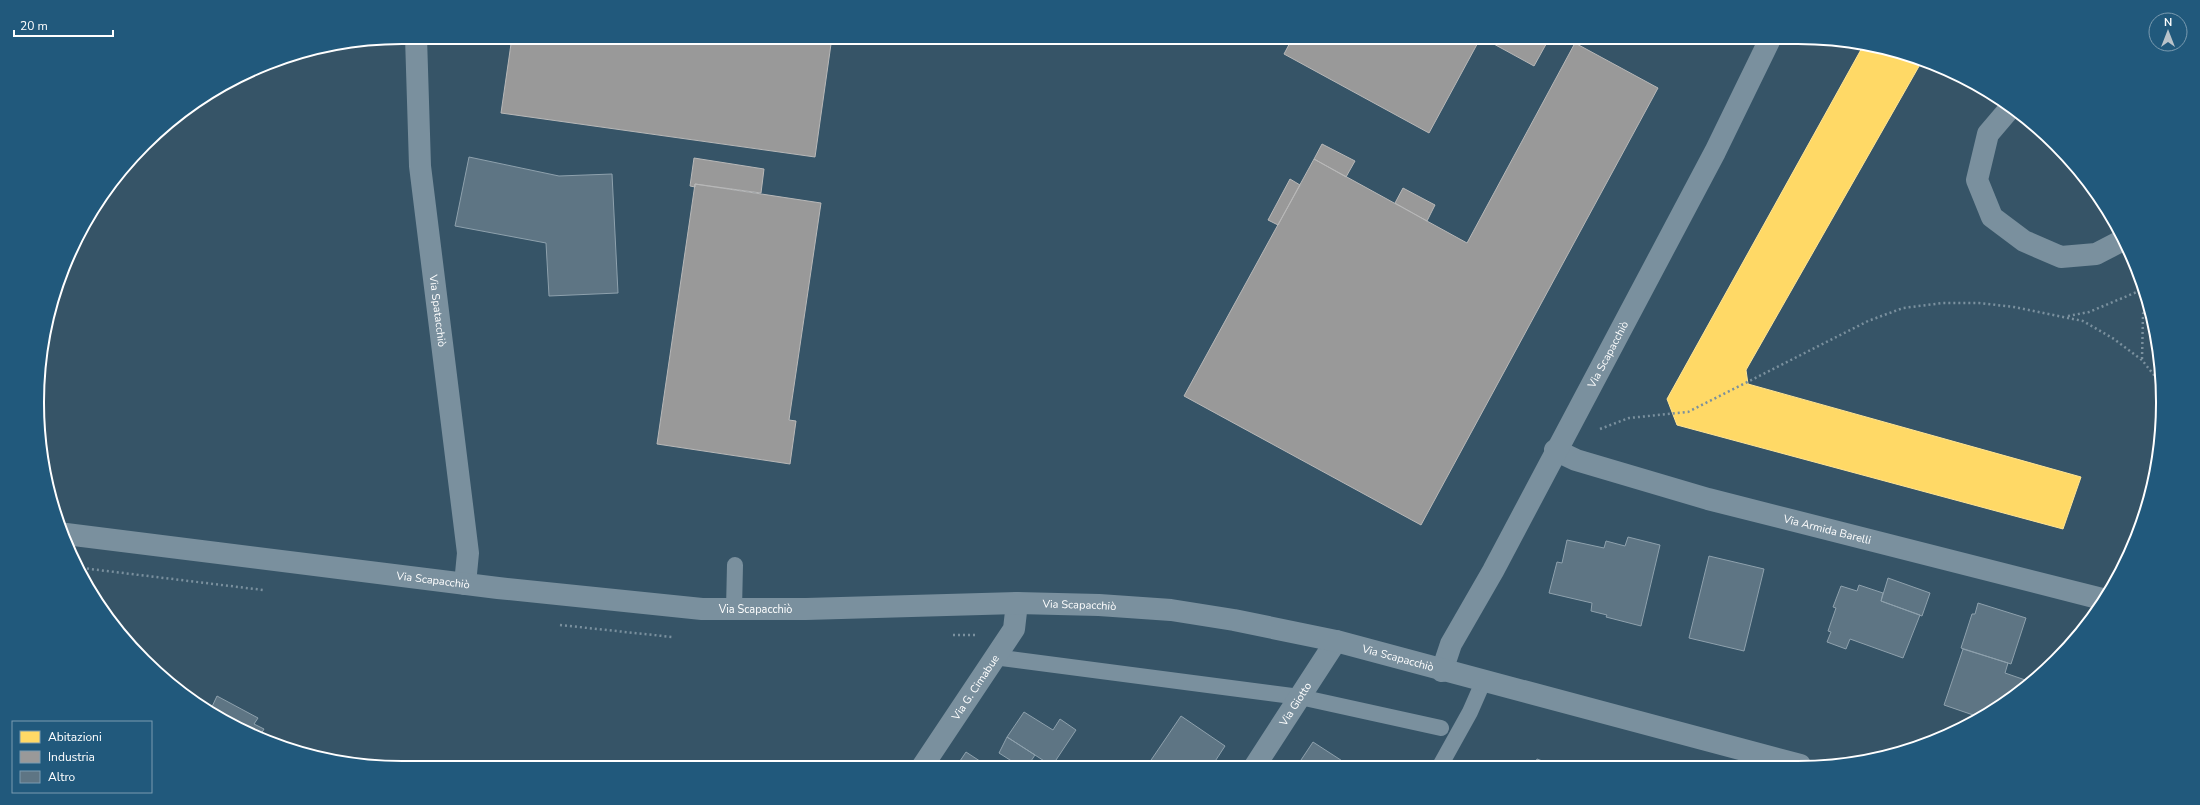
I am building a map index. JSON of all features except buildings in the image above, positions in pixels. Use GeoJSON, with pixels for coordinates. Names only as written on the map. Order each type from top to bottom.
{"type":"FeatureCollection","features":[{"type":"Feature","properties":{"kind":"street","name":"Via Spatacchiò"},"geometry":{"type":"LineString","coordinates":[[416,44],[420,166],[468,553],[465,584]]}},
{"type":"Feature","properties":{"kind":"street","name":"Via Scapacchiò"},"geometry":{"type":"LineString","coordinates":[[1442,670],[1451,644],[1493,571],[1555,450],[1715,152],[1768,44]]}},
{"type":"Feature","properties":{"kind":"street"},"geometry":{"type":"LineString","coordinates":[[2007,111],[1988,134],[1977,180],[1992,217],[2024,241],[2061,257],[2096,254],[2118,242]]}},
{"type":"Feature","properties":{"kind":"street","name":"Via Armida Barelli"},"geometry":{"type":"LineString","coordinates":[[1555,450],[1576,460],[1708,498],[2098,598]]}},
{"type":"Feature","properties":{"kind":"street","name":"Via Scapacchiò"},"geometry":{"type":"LineString","coordinates":[[69,534],[465,584],[702,609],[806,609],[1017,603],[1099,605],[1171,610],[1234,620],[1336,642],[1785,761]]}},
{"type":"Feature","properties":{"kind":"street","name":"Via G. Cimabue"},"geometry":{"type":"LineString","coordinates":[[926,761],[1014,629],[1017,603]]}},
{"type":"Feature","properties":{"kind":"street","name":"Via Giotto"},"geometry":{"type":"LineString","coordinates":[[1258,761],[1336,642]]}},
{"type":"Feature","properties":{"kind":"lane"},"geometry":{"type":"LineString","coordinates":[[734,609],[735,565]]}},
{"type":"Feature","properties":{"kind":"lane"},"geometry":{"type":"LineString","coordinates":[[994,657],[1300,697],[1441,728]]}},
{"type":"Feature","properties":{"kind":"lane"},"geometry":{"type":"LineString","coordinates":[[1443,761],[1470,712],[1484,680]]}},
{"type":"Feature","properties":{"kind":"path"},"geometry":{"type":"LineString","coordinates":[[2065,316],[2089,312],[2138,291]]}},
{"type":"Feature","properties":{"kind":"path"},"geometry":{"type":"LineString","coordinates":[[1576,460],[1586,434],[1630,418],[1688,412],[1868,320],[1903,308],[1943,303],[1980,303],[2083,320],[2114,339],[2142,360],[2155,376]]}},
{"type":"Feature","properties":{"kind":"path"},"geometry":{"type":"LineString","coordinates":[[2142,360],[2144,311]]}}]}
